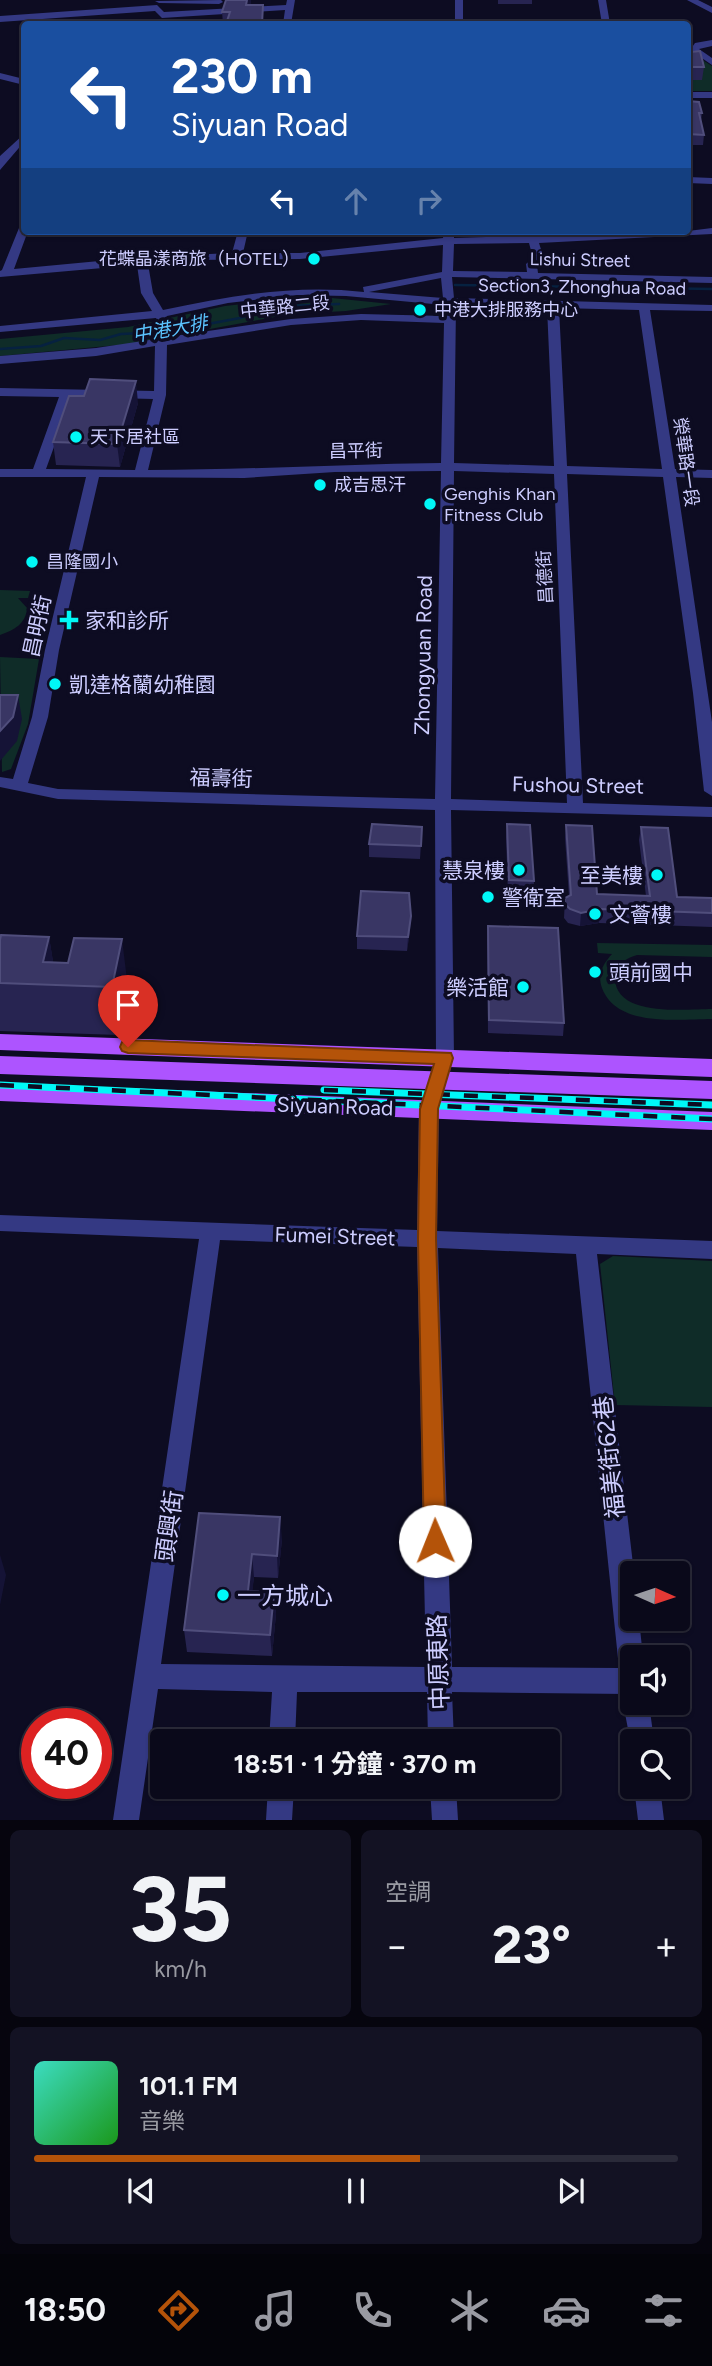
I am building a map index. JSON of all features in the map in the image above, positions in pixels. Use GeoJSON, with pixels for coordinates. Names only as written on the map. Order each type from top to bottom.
{"type":"FeatureCollection","features":[{"type":"Feature","properties":{"kind":"main road"},"geometry":{"type":"LineString","coordinates":[[0,1042],[712,1068]]}},
{"type":"Feature","properties":{"kind":"main road","name":"Siyuan Road"},"geometry":{"type":"LineString","coordinates":[[0,1065],[712,1090]]}},
{"type":"Feature","properties":{"kind":"main road","name":"Siyuan Road"},"geometry":{"type":"LineString","coordinates":[[0,1092],[712,1121]]}},
{"type":"Feature","properties":{"kind":"street"},"geometry":{"type":"LineString","coordinates":[[459,0],[459,21]]}},
{"type":"Feature","properties":{"kind":"street"},"geometry":{"type":"LineString","coordinates":[[602,0],[606,21]]}},
{"type":"Feature","properties":{"kind":"street"},"geometry":{"type":"LineString","coordinates":[[691,0],[712,8]]}},
{"type":"Feature","properties":{"kind":"street"},"geometry":{"type":"LineString","coordinates":[[699,0],[712,8]]}},
{"type":"Feature","properties":{"kind":"street"},"geometry":{"type":"LineString","coordinates":[[159,1],[219,2]]}},
{"type":"Feature","properties":{"kind":"street"},"geometry":{"type":"LineString","coordinates":[[0,19],[157,8],[162,15],[218,13],[290,4]]}},
{"type":"Feature","properties":{"kind":"street"},"geometry":{"type":"LineString","coordinates":[[215,21],[218,13]]}},
{"type":"Feature","properties":{"kind":"street"},"geometry":{"type":"LineString","coordinates":[[712,43],[698,46],[694,50],[712,62]]}},
{"type":"Feature","properties":{"kind":"street"},"geometry":{"type":"LineString","coordinates":[[0,76],[21,81]]}},
{"type":"Feature","properties":{"kind":"street"},"geometry":{"type":"LineString","coordinates":[[691,95],[712,95]]}},
{"type":"Feature","properties":{"kind":"street"},"geometry":{"type":"LineString","coordinates":[[0,167],[21,141]]}},
{"type":"Feature","properties":{"kind":"street"},"geometry":{"type":"LineString","coordinates":[[691,180],[711,183]]}},
{"type":"Feature","properties":{"kind":"street"},"geometry":{"type":"LineString","coordinates":[[691,232],[712,231]]}},
{"type":"Feature","properties":{"kind":"street"},"geometry":{"type":"LineString","coordinates":[[21,235],[4,274],[142,260],[300,256],[449,236],[533,240],[607,235]]}},
{"type":"Feature","properties":{"kind":"street"},"geometry":{"type":"LineString","coordinates":[[237,256],[242,235]]}},
{"type":"Feature","properties":{"kind":"street","name":"Zhongyuan Road"},"geometry":{"type":"LineString","coordinates":[[437,1080],[445,1058],[443,805],[449,236]]}},
{"type":"Feature","properties":{"kind":"street"},"geometry":{"type":"LineString","coordinates":[[533,240],[539,259],[531,264],[533,276]]}},
{"type":"Feature","properties":{"kind":"street"},"geometry":{"type":"LineString","coordinates":[[140,474],[160,395],[161,340],[161,316],[146,293],[142,260]]}},
{"type":"Feature","properties":{"kind":"street","name":"Lishui Street"},"geometry":{"type":"LineString","coordinates":[[346,293],[447,276],[712,280]]}},
{"type":"Feature","properties":{"kind":"street"},"geometry":{"type":"LineString","coordinates":[[0,335],[122,323],[241,298],[297,292],[346,293]]}},
{"type":"Feature","properties":{"kind":"street","name":"Section3, Zhonghua Road"},"geometry":{"type":"LineString","coordinates":[[346,293],[419,301],[448,298],[712,307]]}},
{"type":"Feature","properties":{"kind":"street","name":"昌德街"},"geometry":{"type":"LineString","coordinates":[[553,303],[575,807]]}},
{"type":"Feature","properties":{"kind":"street","name":"榮華路一段"},"geometry":{"type":"LineString","coordinates":[[644,305],[668,472],[706,693],[712,791]]}},
{"type":"Feature","properties":{"kind":"street"},"geometry":{"type":"LineString","coordinates":[[0,329],[161,316]]}},
{"type":"Feature","properties":{"kind":"street","name":"中華路二段"},"geometry":{"type":"LineString","coordinates":[[0,360],[304,321],[361,317],[450,320]]}},
{"type":"Feature","properties":{"kind":"street"},"geometry":{"type":"LineString","coordinates":[[0,392],[160,395]]}},
{"type":"Feature","properties":{"kind":"street"},"geometry":{"type":"LineString","coordinates":[[38,473],[67,393]]}},
{"type":"Feature","properties":{"kind":"street","name":"昌平街"},"geometry":{"type":"LineString","coordinates":[[0,473],[140,474],[448,467],[712,474]]}},
{"type":"Feature","properties":{"kind":"street","name":"昌明街"},"geometry":{"type":"LineString","coordinates":[[19,786],[40,717],[52,650],[93,474]]}},
{"type":"Feature","properties":{"kind":"street","name":"福壽街"},"geometry":{"type":"LineString","coordinates":[[0,782],[58,794],[443,805]]}},
{"type":"Feature","properties":{"kind":"street","name":"Fushou Street"},"geometry":{"type":"LineString","coordinates":[[443,805],[712,812]]}},
{"type":"Feature","properties":{"kind":"street","name":"中原東路"},"geometry":{"type":"LineString","coordinates":[[437,1080],[429,1109],[427,1239],[440,1729]]}},
{"type":"Feature","properties":{"kind":"street","name":"Fumei Street"},"geometry":{"type":"LineString","coordinates":[[0,1223],[712,1251]]}},
{"type":"Feature","properties":{"kind":"street","name":"頭興街"},"geometry":{"type":"LineString","coordinates":[[126,1820],[211,1231]]}},
{"type":"Feature","properties":{"kind":"street","name":"福美街62巷"},"geometry":{"type":"LineString","coordinates":[[586,1246],[629,1645]]}},
{"type":"Feature","properties":{"kind":"street"},"geometry":{"type":"LineString","coordinates":[[148,1676],[285,1681],[438,1678],[620,1681]]}},
{"type":"Feature","properties":{"kind":"street"},"geometry":{"type":"LineString","coordinates":[[283,1729],[285,1681]]}},
{"type":"Feature","properties":{"kind":"street"},"geometry":{"type":"LineString","coordinates":[[279,1820],[280,1799]]}},
{"type":"Feature","properties":{"kind":"street"},"geometry":{"type":"LineString","coordinates":[[444,1799],[445,1820]]}},
{"type":"Feature","properties":{"kind":"street"},"geometry":{"type":"LineString","coordinates":[[648,1799],[651,1820]]}},
{"type":"Feature","properties":{"kind":"green space"},"geometry":{"type":"Polygon","coordinates":[[[691,53],[712,66],[712,91],[691,91],[691,53]]]}},
{"type":"Feature","properties":{"kind":"green space"},"geometry":{"type":"Polygon","coordinates":[[[312,296],[391,304],[346,311],[291,314],[129,344],[0,356],[0,339],[128,327],[225,306],[312,296]]]}},
{"type":"Feature","properties":{"kind":"green space"},"geometry":{"type":"Polygon","coordinates":[[[0,590],[30,591],[28,598],[18,598],[27,608],[22,622],[0,635],[0,590]]]}},
{"type":"Feature","properties":{"kind":"green space"},"geometry":{"type":"Polygon","coordinates":[[[0,657],[39,659],[28,724],[11,769],[2,772],[0,657]]]}},
{"type":"Feature","properties":{"kind":"green space"},"geometry":{"type":"Polygon","coordinates":[[[597,943],[712,945],[712,957],[637,955],[623,962],[617,968],[615,976],[618,989],[626,999],[638,1005],[669,1010],[712,1009],[712,1019],[667,1020],[621,1010],[610,1001],[602,988],[602,970],[612,954],[598,953],[597,943]]]}},
{"type":"Feature","properties":{"kind":"green space"},"geometry":{"type":"Polygon","coordinates":[[[613,1256],[712,1261],[712,1407],[615,1405],[600,1264],[613,1256]]]}},
{"type":"Feature","properties":{"kind":"building"},"geometry":{"type":"Polygon","coordinates":[[[226,0],[247,0],[246,5],[263,5],[262,21],[227,21],[230,12],[222,12],[226,0]]]}},
{"type":"Feature","properties":{"kind":"building"},"geometry":{"type":"Polygon","coordinates":[[[691,48],[692,52],[700,51],[704,67],[691,67],[691,48]]]}},
{"type":"Feature","properties":{"kind":"building"},"geometry":{"type":"Polygon","coordinates":[[[691,101],[699,102],[704,135],[691,134],[691,101]]]}},
{"type":"Feature","properties":{"kind":"building"},"geometry":{"type":"Polygon","coordinates":[[[90,379],[136,381],[117,444],[53,442],[69,396],[84,396],[90,379]]]}},
{"type":"Feature","properties":{"kind":"building"},"geometry":{"type":"Polygon","coordinates":[[[0,695],[18,695],[13,717],[0,731],[0,695]]]}},
{"type":"Feature","properties":{"kind":"building"},"geometry":{"type":"Polygon","coordinates":[[[372,824],[422,827],[421,846],[369,844],[372,824]]]}},
{"type":"Feature","properties":{"kind":"building","name":"慧泉樓"},"geometry":{"type":"Polygon","coordinates":[[[507,824],[530,825],[534,881],[509,880],[507,824]]]}},
{"type":"Feature","properties":{"kind":"building"},"geometry":{"type":"Polygon","coordinates":[[[566,825],[592,826],[597,894],[650,896],[641,827],[668,828],[677,897],[712,898],[712,913],[600,909],[581,913],[570,909],[565,904],[565,898],[571,895],[566,825]]]}},
{"type":"Feature","properties":{"kind":"building"},"geometry":{"type":"Polygon","coordinates":[[[361,891],[409,893],[411,916],[408,937],[357,936],[361,891]]]}},
{"type":"Feature","properties":{"kind":"building","name":"樂活館"},"geometry":{"type":"Polygon","coordinates":[[[488,926],[558,928],[564,1023],[489,1020],[488,926]]]}},
{"type":"Feature","properties":{"kind":"building"},"geometry":{"type":"Polygon","coordinates":[[[1,935],[49,937],[43,962],[68,963],[74,938],[122,939],[112,987],[0,983],[1,935]]]}},
{"type":"Feature","properties":{"kind":"building","name":"一方城心"},"geometry":{"type":"Polygon","coordinates":[[[199,1513],[280,1517],[277,1556],[252,1554],[248,1591],[274,1592],[270,1635],[184,1630],[199,1513]]]}},
{"type":"Feature","properties":{"kind":"waterway","name":"中港大排"},"geometry":{"type":"LineString","coordinates":[[455,285],[712,289]]}},
{"type":"Feature","properties":{"kind":"waterway","name":"中港大排"},"geometry":{"type":"LineString","coordinates":[[0,349],[41,346],[64,338],[100,340],[121,334],[165,332],[240,318],[285,306],[339,304]]}},
{"type":"Feature","properties":{"kind":"railway"},"geometry":{"type":"LineString","coordinates":[[0,1085],[712,1119]]}},
{"type":"Feature","properties":{"kind":"railway"},"geometry":{"type":"LineString","coordinates":[[324,1090],[712,1105]]}},
{"type":"Feature","properties":{"kind":"place","name":"花蝶晶漾商旅（HOTEL）"},"geometry":{"type":"Point","coordinates":[314,259]}},
{"type":"Feature","properties":{"kind":"place","name":"中港大排服務中心"},"geometry":{"type":"Point","coordinates":[420,310]}},
{"type":"Feature","properties":{"kind":"place","name":"天下居社區"},"geometry":{"type":"Point","coordinates":[76,437]}},
{"type":"Feature","properties":{"kind":"place","name":"成吉思汗"},"geometry":{"type":"Point","coordinates":[320,485]}},
{"type":"Feature","properties":{"kind":"place","name":"Genghis Khan Fitness Club"},"geometry":{"type":"Point","coordinates":[430,504]}},
{"type":"Feature","properties":{"kind":"place","name":"昌隆國小"},"geometry":{"type":"Point","coordinates":[32,562]}},
{"type":"Feature","properties":{"kind":"place","name":"家和診所"},"geometry":{"type":"Point","coordinates":[69,620]}},
{"type":"Feature","properties":{"kind":"place","name":"凱達格蘭幼稚園"},"geometry":{"type":"Point","coordinates":[55,684]}},
{"type":"Feature","properties":{"kind":"place","name":"慧泉樓"},"geometry":{"type":"Point","coordinates":[519,870]}},
{"type":"Feature","properties":{"kind":"place","name":"至美樓"},"geometry":{"type":"Point","coordinates":[657,875]}},
{"type":"Feature","properties":{"kind":"place","name":"警衛室"},"geometry":{"type":"Point","coordinates":[488,897]}},
{"type":"Feature","properties":{"kind":"place","name":"文薈樓"},"geometry":{"type":"Point","coordinates":[595,914]}},
{"type":"Feature","properties":{"kind":"place","name":"頭前國中"},"geometry":{"type":"Point","coordinates":[595,972]}},
{"type":"Feature","properties":{"kind":"place","name":"樂活館"},"geometry":{"type":"Point","coordinates":[523,987]}},
{"type":"Feature","properties":{"kind":"place","name":"一方城心"},"geometry":{"type":"Point","coordinates":[223,1595]}},
{"type":"Feature","properties":{"kind":"route"},"geometry":{"type":"LineString","coordinates":[[128,1047],[445,1058],[429,1109],[427,1239],[435,1541]]}}]}
